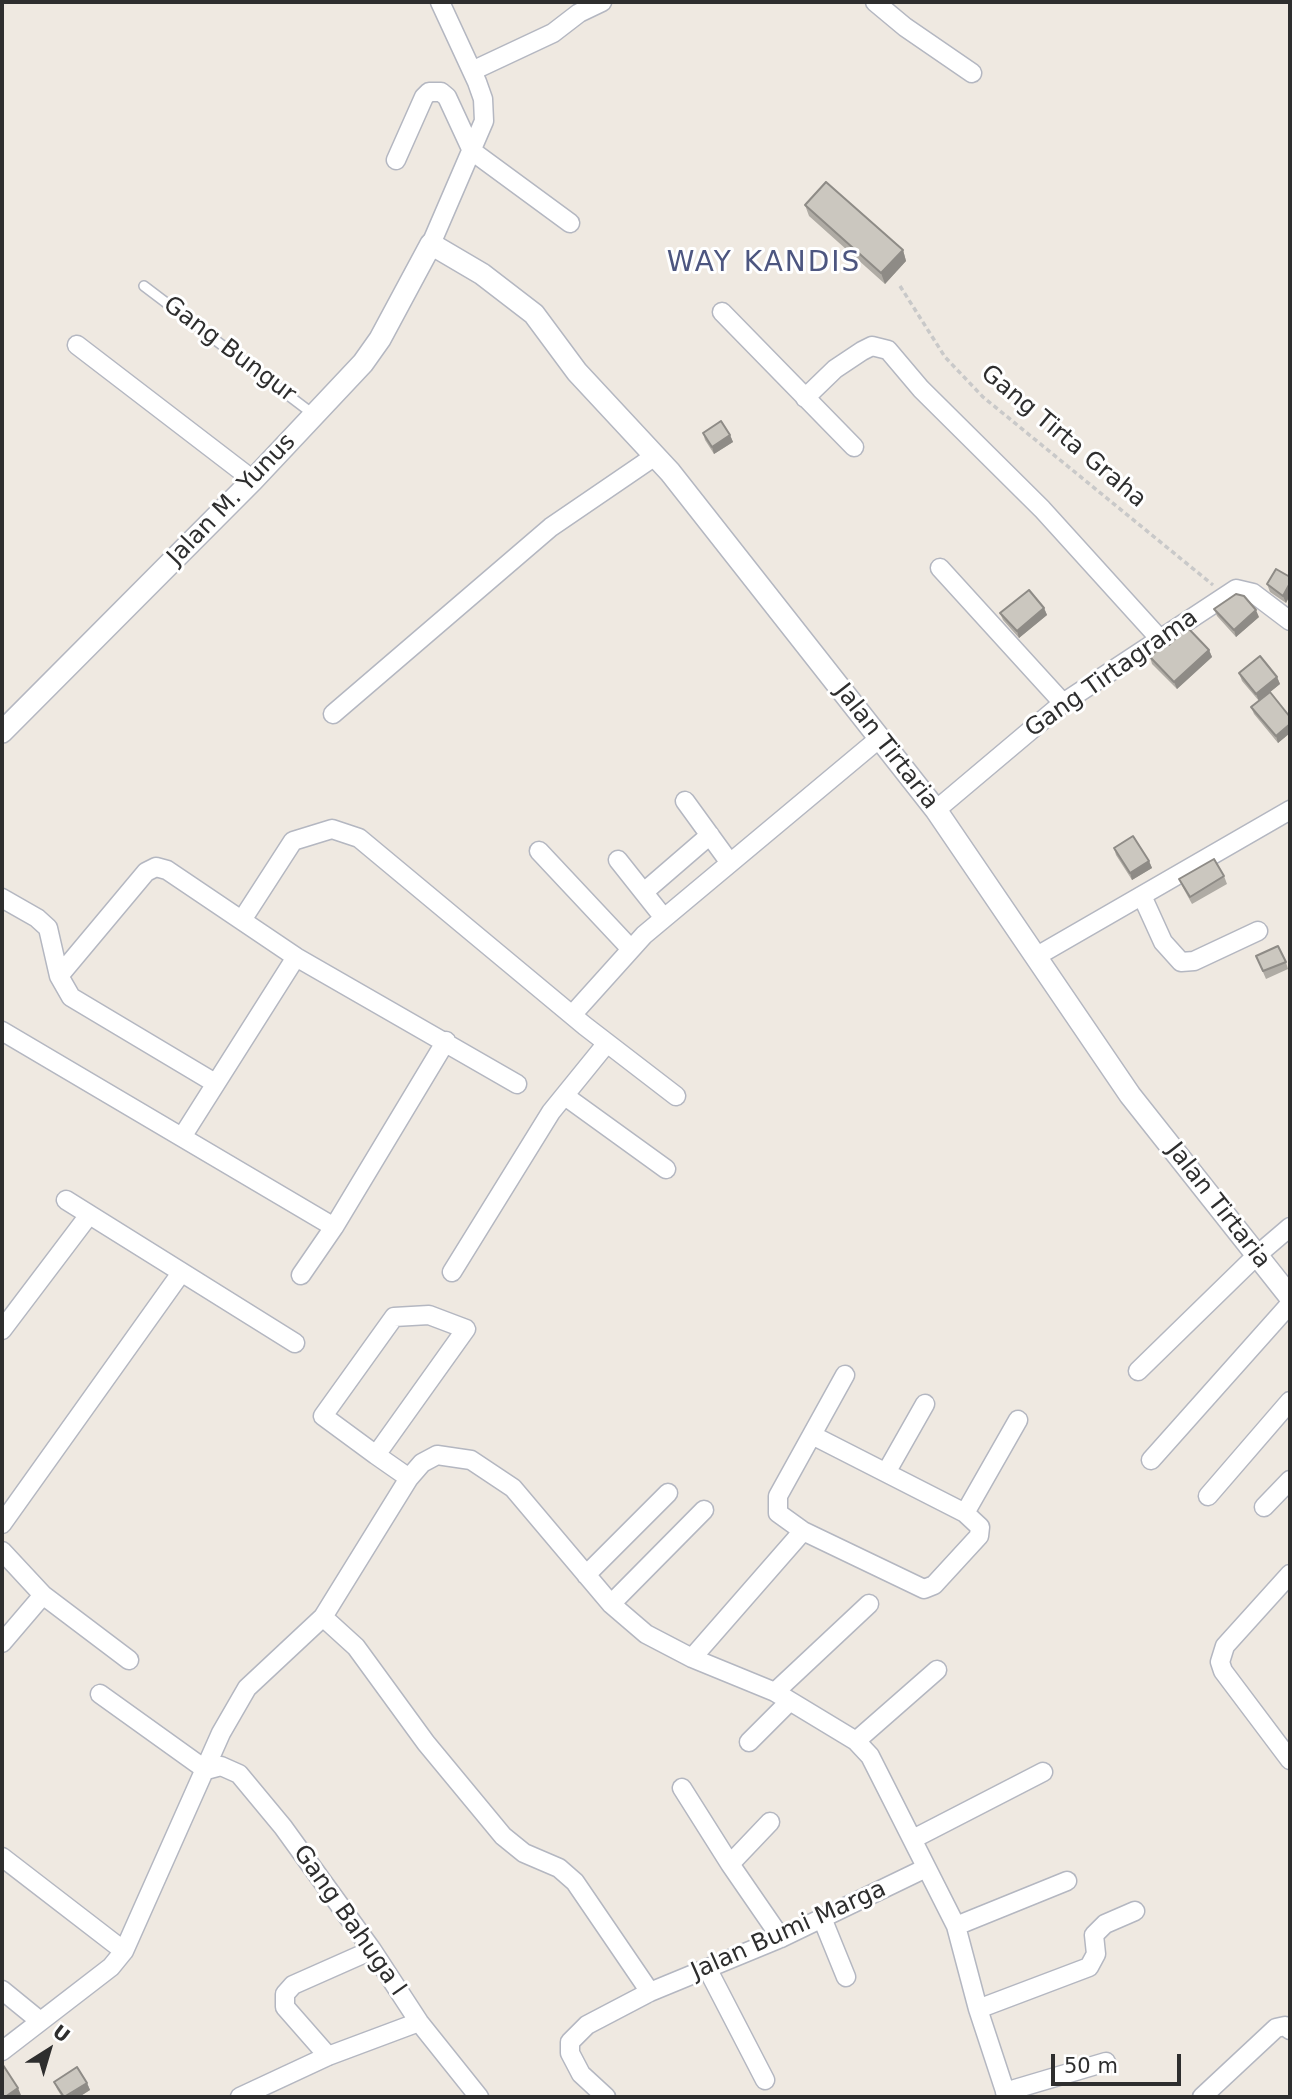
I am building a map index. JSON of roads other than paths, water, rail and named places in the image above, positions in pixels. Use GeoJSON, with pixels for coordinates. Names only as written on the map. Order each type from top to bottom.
{"type":"FeatureCollection","features":[{"type":"Feature","properties":{"kind":"street"},"geometry":{"type":"LineString","coordinates":[[431,244],[484,121],[483,99],[440,2]]}},
{"type":"Feature","properties":{"kind":"street"},"geometry":{"type":"LineString","coordinates":[[472,71],[553,33],[579,13],[602,2]]}},
{"type":"Feature","properties":{"kind":"street"},"geometry":{"type":"LineString","coordinates":[[875,2],[905,27],[972,73]]}},
{"type":"Feature","properties":{"kind":"street"},"geometry":{"type":"LineString","coordinates":[[396,160],[424,97],[435,91],[447,97],[472,151],[570,223]]}},
{"type":"Feature","properties":{"kind":"street","name":"Jalan M. Yunus"},"geometry":{"type":"LineString","coordinates":[[2,733],[253,480],[363,363],[380,339],[431,244]]}},
{"type":"Feature","properties":{"kind":"street","name":"Jalan Tirtaria"},"geometry":{"type":"LineString","coordinates":[[431,244],[491,280],[534,314],[577,372],[655,456],[881,737],[936,810],[1130,1095],[1290,1297]]}},
{"type":"Feature","properties":{"kind":"street"},"geometry":{"type":"LineString","coordinates":[[722,313],[854,447]]}},
{"type":"Feature","properties":{"kind":"street"},"geometry":{"type":"LineString","coordinates":[[77,345],[253,480]]}},
{"type":"Feature","properties":{"kind":"street"},"geometry":{"type":"LineString","coordinates":[[805,398],[835,369],[862,351],[872,346],[888,350],[921,389],[1042,509],[1159,638]]}},
{"type":"Feature","properties":{"kind":"street"},"geometry":{"type":"LineString","coordinates":[[333,714],[551,527],[655,456]]}},
{"type":"Feature","properties":{"kind":"street"},"geometry":{"type":"LineString","coordinates":[[940,568],[1063,703]]}},
{"type":"Feature","properties":{"kind":"street","name":"Gang Tirtagrama"},"geometry":{"type":"LineString","coordinates":[[936,810],[1063,703],[1236,589],[1253,593],[1290,621]]}},
{"type":"Feature","properties":{"kind":"street"},"geometry":{"type":"LineString","coordinates":[[572,1015],[630,948],[881,737]]}},
{"type":"Feature","properties":{"kind":"street"},"geometry":{"type":"LineString","coordinates":[[685,801],[730,863]]}},
{"type":"Feature","properties":{"kind":"street"},"geometry":{"type":"LineString","coordinates":[[1037,956],[1143,898],[1290,810]]}},
{"type":"Feature","properties":{"kind":"street"},"geometry":{"type":"LineString","coordinates":[[242,920],[293,841],[331,829],[359,838],[572,1015],[676,1096]]}},
{"type":"Feature","properties":{"kind":"street"},"geometry":{"type":"LineString","coordinates":[[643,892],[710,835]]}},
{"type":"Feature","properties":{"kind":"street"},"geometry":{"type":"LineString","coordinates":[[539,851],[630,948]]}},
{"type":"Feature","properties":{"kind":"street"},"geometry":{"type":"LineString","coordinates":[[618,860],[664,918]]}},
{"type":"Feature","properties":{"kind":"street"},"geometry":{"type":"LineString","coordinates":[[59,976],[146,872],[156,867],[167,870],[296,957],[517,1084]]}},
{"type":"Feature","properties":{"kind":"street"},"geometry":{"type":"LineString","coordinates":[[2,898],[37,918],[48,928],[59,976],[71,997],[215,1083]]}},
{"type":"Feature","properties":{"kind":"street"},"geometry":{"type":"LineString","coordinates":[[1143,898],[1163,942],[1181,962],[1194,961],[1258,930]]}},
{"type":"Feature","properties":{"kind":"street"},"geometry":{"type":"LineString","coordinates":[[183,1137],[296,957]]}},
{"type":"Feature","properties":{"kind":"street"},"geometry":{"type":"LineString","coordinates":[[2,1031],[334,1227]]}},
{"type":"Feature","properties":{"kind":"street"},"geometry":{"type":"LineString","coordinates":[[301,1275],[334,1227],[446,1041]]}},
{"type":"Feature","properties":{"kind":"street"},"geometry":{"type":"LineString","coordinates":[[452,1272],[551,1112],[607,1043]]}},
{"type":"Feature","properties":{"kind":"street"},"geometry":{"type":"LineString","coordinates":[[565,1096],[666,1169]]}},
{"type":"Feature","properties":{"kind":"street"},"geometry":{"type":"LineString","coordinates":[[66,1200],[295,1343]]}},
{"type":"Feature","properties":{"kind":"street"},"geometry":{"type":"LineString","coordinates":[[2,1330],[89,1215]]}},
{"type":"Feature","properties":{"kind":"street"},"geometry":{"type":"LineString","coordinates":[[1138,1371],[1256,1256],[1290,1227]]}},
{"type":"Feature","properties":{"kind":"street"},"geometry":{"type":"LineString","coordinates":[[2,1524],[180,1273]]}},
{"type":"Feature","properties":{"kind":"street"},"geometry":{"type":"LineString","coordinates":[[1151,1460],[1290,1304]]}},
{"type":"Feature","properties":{"kind":"street"},"geometry":{"type":"LineString","coordinates":[[376,1455],[466,1329],[440,1317],[415,1314],[394,1317],[323,1416],[376,1455],[409,1478]]}},
{"type":"Feature","properties":{"kind":"street"},"geometry":{"type":"LineString","coordinates":[[812,1435],[965,1513],[980,1527],[979,1536],[934,1586],[924,1589],[803,1531],[778,1513],[776,1503],[812,1435],[845,1375]]}},
{"type":"Feature","properties":{"kind":"street"},"geometry":{"type":"LineString","coordinates":[[1208,1496],[1290,1401]]}},
{"type":"Feature","properties":{"kind":"street"},"geometry":{"type":"LineString","coordinates":[[887,1471],[925,1404]]}},
{"type":"Feature","properties":{"kind":"street"},"geometry":{"type":"LineString","coordinates":[[965,1513],[1018,1420]]}},
{"type":"Feature","properties":{"kind":"street"},"geometry":{"type":"LineString","coordinates":[[2,2051],[111,1967],[124,1951],[221,1732],[247,1688],[323,1617],[409,1478],[422,1463],[438,1455],[471,1460],[513,1488],[611,1604],[646,1634],[692,1658],[783,1697],[856,1741],[870,1756],[956,1926],[978,2009],[1006,2094],[1106,2062]]}},
{"type":"Feature","properties":{"kind":"street"},"geometry":{"type":"LineString","coordinates":[[1264,1507],[1290,1479]]}},
{"type":"Feature","properties":{"kind":"street"},"geometry":{"type":"LineString","coordinates":[[586,1575],[668,1493]]}},
{"type":"Feature","properties":{"kind":"street"},"geometry":{"type":"LineString","coordinates":[[611,1604],[704,1510]]}},
{"type":"Feature","properties":{"kind":"street"},"geometry":{"type":"LineString","coordinates":[[692,1658],[803,1531]]}},
{"type":"Feature","properties":{"kind":"street"},"geometry":{"type":"LineString","coordinates":[[2,1551],[43,1595],[129,1660]]}},
{"type":"Feature","properties":{"kind":"street"},"geometry":{"type":"LineString","coordinates":[[1290,1574],[1226,1646],[1220,1662],[1223,1671],[1290,1760]]}},
{"type":"Feature","properties":{"kind":"street"},"geometry":{"type":"LineString","coordinates":[[2,1643],[43,1595]]}},
{"type":"Feature","properties":{"kind":"street"},"geometry":{"type":"LineString","coordinates":[[749,1742],[783,1697],[869,1604]]}},
{"type":"Feature","properties":{"kind":"street"},"geometry":{"type":"LineString","coordinates":[[323,1617],[356,1647],[426,1742],[503,1836],[524,1853],[559,1868],[575,1882],[650,1992]]}},
{"type":"Feature","properties":{"kind":"street"},"geometry":{"type":"LineString","coordinates":[[856,1741],[937,1670]]}},
{"type":"Feature","properties":{"kind":"street"},"geometry":{"type":"LineString","coordinates":[[100,1694],[206,1770]]}},
{"type":"Feature","properties":{"kind":"street","name":"Gang Bahuga I"},"geometry":{"type":"LineString","coordinates":[[206,1770],[221,1766],[239,1774],[283,1827],[372,1950],[419,2022],[478,2097]]}},
{"type":"Feature","properties":{"kind":"street"},"geometry":{"type":"LineString","coordinates":[[914,1839],[1043,1772]]}},
{"type":"Feature","properties":{"kind":"street"},"geometry":{"type":"LineString","coordinates":[[682,1788],[781,1938]]}},
{"type":"Feature","properties":{"kind":"street"},"geometry":{"type":"LineString","coordinates":[[730,1864],[770,1822]]}},
{"type":"Feature","properties":{"kind":"street"},"geometry":{"type":"LineString","coordinates":[[2,1857],[124,1951]]}},
{"type":"Feature","properties":{"kind":"street","name":"Jalan Bumi Marga"},"geometry":{"type":"LineString","coordinates":[[606,2097],[581,2074],[570,2053],[570,2042],[587,2025],[650,1992],[781,1938],[926,1868]]}},
{"type":"Feature","properties":{"kind":"street"},"geometry":{"type":"LineString","coordinates":[[956,1926],[1066,1881]]}},
{"type":"Feature","properties":{"kind":"street"},"geometry":{"type":"LineString","coordinates":[[978,2009],[1089,1967],[1096,1954],[1094,1935],[1105,1924],[1135,1912]]}},
{"type":"Feature","properties":{"kind":"street"},"geometry":{"type":"LineString","coordinates":[[821,1918],[846,1977]]}},
{"type":"Feature","properties":{"kind":"street"},"geometry":{"type":"LineString","coordinates":[[328,2056],[285,2007],[285,1994],[293,1985],[372,1950]]}},
{"type":"Feature","properties":{"kind":"street"},"geometry":{"type":"LineString","coordinates":[[706,1968],[765,2080]]}},
{"type":"Feature","properties":{"kind":"street"},"geometry":{"type":"LineString","coordinates":[[2,1990],[40,2021]]}},
{"type":"Feature","properties":{"kind":"street"},"geometry":{"type":"LineString","coordinates":[[240,2097],[328,2056],[419,2022]]}},
{"type":"Feature","properties":{"kind":"street"},"geometry":{"type":"LineString","coordinates":[[1202,2097],[1276,2028],[1285,2026],[1290,2030]]}},
{"type":"Feature","properties":{"kind":"lane","name":"Gang Bungur"},"geometry":{"type":"LineString","coordinates":[[144,286],[314,414]]}},
{"type":"Feature","properties":{"kind":"district","name":"WAY KANDIS"},"geometry":{"type":"Point","coordinates":[764,264]}}]}
